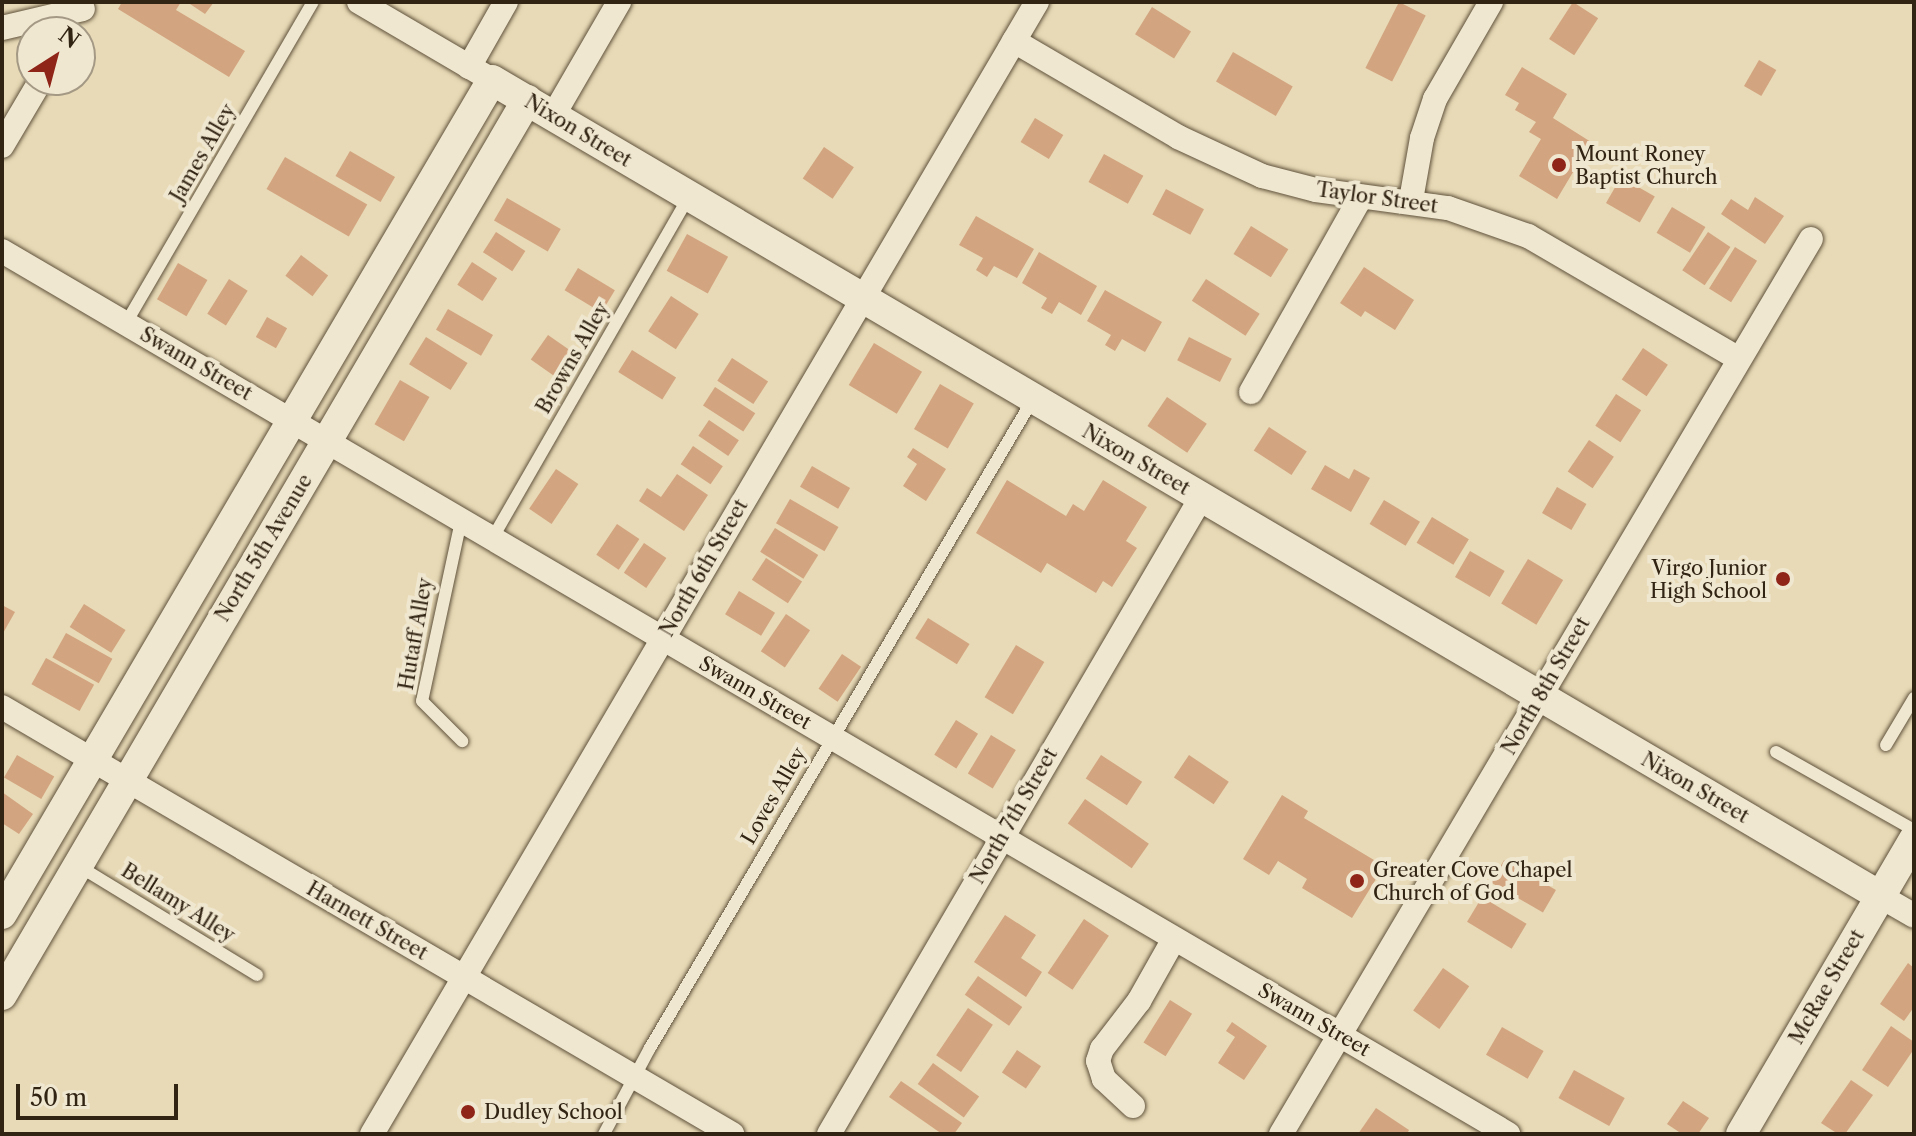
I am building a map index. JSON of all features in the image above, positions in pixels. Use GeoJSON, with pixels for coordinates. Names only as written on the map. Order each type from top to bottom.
{"type":"FeatureCollection","features":[{"type":"Feature","properties":{"kind":"street","name":"Nixon Street"},"geometry":{"type":"LineString","coordinates":[[359,2],[1914,916]]}},
{"type":"Feature","properties":{"kind":"street"},"geometry":{"type":"LineString","coordinates":[[480,73],[506,2]]}},
{"type":"Feature","properties":{"kind":"street"},"geometry":{"type":"LineString","coordinates":[[553,116],[619,2]]}},
{"type":"Feature","properties":{"kind":"street","name":"North 6th Street"},"geometry":{"type":"LineString","coordinates":[[372,1134],[1037,2]]}},
{"type":"Feature","properties":{"kind":"street"},"geometry":{"type":"LineString","coordinates":[[1411,200],[1422,138],[1435,99],[1491,2]]}},
{"type":"Feature","properties":{"kind":"street"},"geometry":{"type":"LineString","coordinates":[[2,28],[85,5]]}},
{"type":"Feature","properties":{"kind":"street","name":"Taylor Street"},"geometry":{"type":"LineString","coordinates":[[1014,41],[1213,156],[1282,183],[1361,197],[1411,200],[1448,208],[1528,236],[1739,359]]}},
{"type":"Feature","properties":{"kind":"street","name":"North 5th Avenue"},"geometry":{"type":"LineString","coordinates":[[6,899],[93,760],[291,420],[480,73]]}},
{"type":"Feature","properties":{"kind":"street"},"geometry":{"type":"LineString","coordinates":[[2,146],[32,96]]}},
{"type":"Feature","properties":{"kind":"street","name":"North 5th Avenue"},"geometry":{"type":"LineString","coordinates":[[2,995],[527,100]]}},
{"type":"Feature","properties":{"kind":"street"},"geometry":{"type":"LineString","coordinates":[[1251,392],[1361,197]]}},
{"type":"Feature","properties":{"kind":"street","name":"North 8th Street"},"geometry":{"type":"LineString","coordinates":[[1281,1134],[1811,239]]}},
{"type":"Feature","properties":{"kind":"street","name":"Swann Street"},"geometry":{"type":"LineString","coordinates":[[2,251],[1508,1134]]}},
{"type":"Feature","properties":{"kind":"street","name":"North 7th Street"},"geometry":{"type":"LineString","coordinates":[[829,1134],[1201,498]]}},
{"type":"Feature","properties":{"kind":"street","name":"Harnett Street"},"geometry":{"type":"LineString","coordinates":[[2,707],[732,1134]]}},
{"type":"Feature","properties":{"kind":"street","name":"McRae Street"},"geometry":{"type":"LineString","coordinates":[[1741,1134],[1914,839]]}},
{"type":"Feature","properties":{"kind":"street"},"geometry":{"type":"LineString","coordinates":[[1133,1106],[1104,1079],[1098,1061],[1102,1049],[1139,1001],[1174,939]]}},
{"type":"Feature","properties":{"kind":"lane","name":"James Alley"},"geometry":{"type":"LineString","coordinates":[[126,323],[313,2]]}},
{"type":"Feature","properties":{"kind":"lane","name":"Browns Alley"},"geometry":{"type":"LineString","coordinates":[[492,539],[689,197]]}},
{"type":"Feature","properties":{"kind":"lane","name":"Loves Alley"},"geometry":{"type":"LineString","coordinates":[[604,1134],[634,1077],[1033,399]]}},
{"type":"Feature","properties":{"kind":"lane","name":"Hutaff Alley"},"geometry":{"type":"LineString","coordinates":[[461,521],[422,701],[462,741]]}},
{"type":"Feature","properties":{"kind":"lane"},"geometry":{"type":"LineString","coordinates":[[1886,745],[1914,698]]}},
{"type":"Feature","properties":{"kind":"lane"},"geometry":{"type":"LineString","coordinates":[[1776,752],[1914,830]]}},
{"type":"Feature","properties":{"kind":"lane","name":"Bellamy Alley"},"geometry":{"type":"LineString","coordinates":[[77,865],[257,975]]}},
{"type":"Feature","properties":{"kind":"building"},"geometry":{"type":"Polygon","coordinates":[[[122,2],[181,2],[176,10],[245,51],[229,77],[118,9],[122,2]]]}},
{"type":"Feature","properties":{"kind":"building"},"geometry":{"type":"Polygon","coordinates":[[[187,2],[214,2],[205,14],[187,2]]]}},
{"type":"Feature","properties":{"kind":"building"},"geometry":{"type":"Polygon","coordinates":[[[1399,2],[1426,16],[1392,82],[1365,68],[1399,2]]]}},
{"type":"Feature","properties":{"kind":"building"},"geometry":{"type":"Polygon","coordinates":[[[1573,2],[1598,18],[1574,55],[1549,39],[1573,2]]]}},
{"type":"Feature","properties":{"kind":"building"},"geometry":{"type":"Polygon","coordinates":[[[1152,7],[1191,31],[1174,59],[1135,34],[1152,7]]]}},
{"type":"Feature","properties":{"kind":"building"},"geometry":{"type":"Polygon","coordinates":[[[1233,52],[1293,86],[1276,116],[1216,81],[1233,52]]]}},
{"type":"Feature","properties":{"kind":"building"},"geometry":{"type":"Polygon","coordinates":[[[1759,60],[1776,70],[1761,96],[1744,86],[1759,60]]]}},
{"type":"Feature","properties":{"kind":"building"},"geometry":{"type":"Polygon","coordinates":[[[1522,67],[1567,94],[1553,118],[1591,142],[1557,199],[1519,176],[1541,139],[1529,132],[1536,122],[1515,110],[1519,103],[1505,95],[1522,67]]]}},
{"type":"Feature","properties":{"kind":"building"},"geometry":{"type":"Polygon","coordinates":[[[1035,118],[1063,135],[1049,159],[1021,142],[1035,118]]]}},
{"type":"Feature","properties":{"kind":"building"},"geometry":{"type":"Polygon","coordinates":[[[824,147],[854,167],[833,199],[803,179],[824,147]]]}},
{"type":"Feature","properties":{"kind":"building"},"geometry":{"type":"Polygon","coordinates":[[[350,151],[395,177],[381,202],[336,176],[350,151]]]}},
{"type":"Feature","properties":{"kind":"building"},"geometry":{"type":"Polygon","coordinates":[[[1104,154],[1143,176],[1128,204],[1088,182],[1104,154]]]}},
{"type":"Feature","properties":{"kind":"building"},"geometry":{"type":"Polygon","coordinates":[[[285,157],[367,204],[349,237],[266,189],[285,157]]]}},
{"type":"Feature","properties":{"kind":"building"},"geometry":{"type":"Polygon","coordinates":[[[1621,177],[1655,196],[1640,222],[1606,203],[1621,177]]]}},
{"type":"Feature","properties":{"kind":"building"},"geometry":{"type":"Polygon","coordinates":[[[1166,189],[1204,209],[1190,235],[1152,215],[1166,189]]]}},
{"type":"Feature","properties":{"kind":"building"},"geometry":{"type":"Polygon","coordinates":[[[1755,197],[1784,216],[1765,244],[1721,214],[1731,199],[1748,210],[1755,197]]]}},
{"type":"Feature","properties":{"kind":"building"},"geometry":{"type":"Polygon","coordinates":[[[507,198],[561,229],[548,252],[494,221],[507,198]]]}},
{"type":"Feature","properties":{"kind":"building"},"geometry":{"type":"Polygon","coordinates":[[[1672,207],[1705,227],[1690,253],[1657,233],[1672,207]]]}},
{"type":"Feature","properties":{"kind":"building"},"geometry":{"type":"Polygon","coordinates":[[[976,216],[1034,249],[1017,278],[994,266],[987,277],[976,270],[983,258],[959,245],[976,216]]]}},
{"type":"Feature","properties":{"kind":"building"},"geometry":{"type":"Polygon","coordinates":[[[1251,226],[1288,249],[1271,277],[1234,254],[1251,226]]]}},
{"type":"Feature","properties":{"kind":"building"},"geometry":{"type":"Polygon","coordinates":[[[496,232],[525,251],[512,271],[483,252],[496,232]]]}},
{"type":"Feature","properties":{"kind":"building"},"geometry":{"type":"Polygon","coordinates":[[[1708,232],[1730,247],[1705,285],[1682,270],[1708,232]]]}},
{"type":"Feature","properties":{"kind":"building"},"geometry":{"type":"Polygon","coordinates":[[[687,234],[728,257],[708,294],[667,271],[687,234]]]}},
{"type":"Feature","properties":{"kind":"building"},"geometry":{"type":"Polygon","coordinates":[[[1735,247],[1757,261],[1731,302],[1709,289],[1735,247]]]}},
{"type":"Feature","properties":{"kind":"building"},"geometry":{"type":"Polygon","coordinates":[[[1039,252],[1097,286],[1081,315],[1059,302],[1052,314],[1041,308],[1047,298],[1022,283],[1039,252]]]}},
{"type":"Feature","properties":{"kind":"building"},"geometry":{"type":"Polygon","coordinates":[[[301,255],[328,275],[313,296],[285,276],[301,255]]]}},
{"type":"Feature","properties":{"kind":"building"},"geometry":{"type":"Polygon","coordinates":[[[472,262],[497,278],[482,301],[457,285],[472,262]]]}},
{"type":"Feature","properties":{"kind":"building"},"geometry":{"type":"Polygon","coordinates":[[[178,263],[207,280],[186,316],[157,299],[178,263]]]}},
{"type":"Feature","properties":{"kind":"building"},"geometry":{"type":"Polygon","coordinates":[[[1364,267],[1414,300],[1395,330],[1365,311],[1361,317],[1340,303],[1364,267]]]}},
{"type":"Feature","properties":{"kind":"building"},"geometry":{"type":"Polygon","coordinates":[[[578,268],[615,290],[601,312],[565,290],[578,268]]]}},
{"type":"Feature","properties":{"kind":"building"},"geometry":{"type":"Polygon","coordinates":[[[229,279],[248,291],[226,325],[207,314],[229,279]]]}},
{"type":"Feature","properties":{"kind":"building"},"geometry":{"type":"Polygon","coordinates":[[[1206,279],[1260,314],[1246,336],[1192,301],[1206,279]]]}},
{"type":"Feature","properties":{"kind":"building"},"geometry":{"type":"Polygon","coordinates":[[[1105,290],[1162,322],[1145,352],[1122,339],[1115,351],[1105,345],[1111,335],[1087,321],[1105,290]]]}},
{"type":"Feature","properties":{"kind":"building"},"geometry":{"type":"Polygon","coordinates":[[[671,296],[699,314],[676,349],[648,331],[671,296]]]}},
{"type":"Feature","properties":{"kind":"building"},"geometry":{"type":"Polygon","coordinates":[[[448,309],[493,335],[481,356],[436,330],[448,309]]]}},
{"type":"Feature","properties":{"kind":"building"},"geometry":{"type":"Polygon","coordinates":[[[267,317],[287,328],[276,348],[256,337],[267,317]]]}},
{"type":"Feature","properties":{"kind":"building"},"geometry":{"type":"Polygon","coordinates":[[[548,335],[580,357],[563,382],[531,360],[548,335]]]}},
{"type":"Feature","properties":{"kind":"building"},"geometry":{"type":"Polygon","coordinates":[[[426,337],[468,363],[451,390],[409,364],[426,337]]]}},
{"type":"Feature","properties":{"kind":"building"},"geometry":{"type":"Polygon","coordinates":[[[1189,337],[1232,359],[1220,382],[1177,360],[1189,337]]]}},
{"type":"Feature","properties":{"kind":"building"},"geometry":{"type":"Polygon","coordinates":[[[874,343],[922,372],[897,414],[849,385],[874,343]]]}},
{"type":"Feature","properties":{"kind":"building"},"geometry":{"type":"Polygon","coordinates":[[[1643,348],[1668,365],[1647,396],[1622,380],[1643,348]]]}},
{"type":"Feature","properties":{"kind":"building"},"geometry":{"type":"Polygon","coordinates":[[[632,350],[676,378],[662,400],[618,372],[632,350]]]}},
{"type":"Feature","properties":{"kind":"building"},"geometry":{"type":"Polygon","coordinates":[[[732,358],[768,381],[753,404],[717,381],[732,358]]]}},
{"type":"Feature","properties":{"kind":"building"},"geometry":{"type":"Polygon","coordinates":[[[400,380],[429,397],[404,441],[374,424],[400,380]]]}},
{"type":"Feature","properties":{"kind":"building"},"geometry":{"type":"Polygon","coordinates":[[[940,384],[974,404],[948,449],[914,429],[940,384]]]}},
{"type":"Feature","properties":{"kind":"building"},"geometry":{"type":"Polygon","coordinates":[[[715,387],[755,413],[743,432],[703,405],[715,387]]]}},
{"type":"Feature","properties":{"kind":"building"},"geometry":{"type":"Polygon","coordinates":[[[1616,394],[1641,410],[1620,442],[1595,426],[1616,394]]]}},
{"type":"Feature","properties":{"kind":"building"},"geometry":{"type":"Polygon","coordinates":[[[1167,397],[1207,424],[1187,453],[1147,426],[1167,397]]]}},
{"type":"Feature","properties":{"kind":"building"},"geometry":{"type":"Polygon","coordinates":[[[709,420],[739,440],[728,456],[698,436],[709,420]]]}},
{"type":"Feature","properties":{"kind":"building"},"geometry":{"type":"Polygon","coordinates":[[[1269,427],[1307,452],[1291,475],[1254,450],[1269,427]]]}},
{"type":"Feature","properties":{"kind":"building"},"geometry":{"type":"Polygon","coordinates":[[[1589,440],[1614,457],[1593,488],[1568,472],[1589,440]]]}},
{"type":"Feature","properties":{"kind":"building"},"geometry":{"type":"Polygon","coordinates":[[[693,446],[723,466],[711,484],[681,464],[693,446]]]}},
{"type":"Feature","properties":{"kind":"building"},"geometry":{"type":"Polygon","coordinates":[[[913,448],[946,469],[926,501],[903,486],[917,464],[907,457],[913,448]]]}},
{"type":"Feature","properties":{"kind":"building"},"geometry":{"type":"Polygon","coordinates":[[[1325,465],[1349,479],[1354,469],[1370,478],[1351,512],[1311,489],[1325,465]]]}},
{"type":"Feature","properties":{"kind":"building"},"geometry":{"type":"Polygon","coordinates":[[[812,466],[850,488],[838,509],[800,487],[812,466]]]}},
{"type":"Feature","properties":{"kind":"building"},"geometry":{"type":"Polygon","coordinates":[[[556,469],[578,484],[552,524],[529,509],[556,469]]]}},
{"type":"Feature","properties":{"kind":"building"},"geometry":{"type":"Polygon","coordinates":[[[677,474],[708,495],[684,531],[639,501],[647,488],[661,497],[677,474]]]}},
{"type":"Feature","properties":{"kind":"building"},"geometry":{"type":"Polygon","coordinates":[[[1007,480],[1066,516],[1073,504],[1084,511],[1103,480],[1147,507],[1126,541],[1137,548],[1112,587],[1103,581],[1096,593],[1047,563],[1041,573],[976,533],[1007,480]]]}},
{"type":"Feature","properties":{"kind":"building"},"geometry":{"type":"Polygon","coordinates":[[[1557,487],[1586,504],[1571,530],[1542,513],[1557,487]]]}},
{"type":"Feature","properties":{"kind":"building"},"geometry":{"type":"Polygon","coordinates":[[[790,499],[838,527],[824,551],[776,523],[790,499]]]}},
{"type":"Feature","properties":{"kind":"building"},"geometry":{"type":"Polygon","coordinates":[[[1384,500],[1420,522],[1406,546],[1370,524],[1384,500]]]}},
{"type":"Feature","properties":{"kind":"building"},"geometry":{"type":"Polygon","coordinates":[[[1432,517],[1469,539],[1453,565],[1417,543],[1432,517]]]}},
{"type":"Feature","properties":{"kind":"building"},"geometry":{"type":"Polygon","coordinates":[[[617,524],[639,539],[619,570],[596,555],[617,524]]]}},
{"type":"Feature","properties":{"kind":"building"},"geometry":{"type":"Polygon","coordinates":[[[775,528],[818,555],[803,579],[760,552],[775,528]]]}},
{"type":"Feature","properties":{"kind":"building"},"geometry":{"type":"Polygon","coordinates":[[[644,543],[666,558],[646,588],[624,573],[644,543]]]}},
{"type":"Feature","properties":{"kind":"building"},"geometry":{"type":"Polygon","coordinates":[[[1470,551],[1505,571],[1490,597],[1455,577],[1470,551]]]}},
{"type":"Feature","properties":{"kind":"building"},"geometry":{"type":"Polygon","coordinates":[[[766,558],[802,581],[788,603],[752,580],[766,558]]]}},
{"type":"Feature","properties":{"kind":"building"},"geometry":{"type":"Polygon","coordinates":[[[1528,559],[1563,580],[1536,625],[1501,604],[1528,559]]]}},
{"type":"Feature","properties":{"kind":"building"},"geometry":{"type":"Polygon","coordinates":[[[739,591],[775,613],[761,636],[725,614],[739,591]]]}},
{"type":"Feature","properties":{"kind":"building"},"geometry":{"type":"Polygon","coordinates":[[[84,604],[126,630],[111,653],[70,627],[84,604]]]}},
{"type":"Feature","properties":{"kind":"building"},"geometry":{"type":"Polygon","coordinates":[[[2,605],[15,612],[2,635],[2,605]]]}},
{"type":"Feature","properties":{"kind":"building"},"geometry":{"type":"Polygon","coordinates":[[[786,614],[810,630],[785,668],[761,651],[786,614]]]}},
{"type":"Feature","properties":{"kind":"building"},"geometry":{"type":"Polygon","coordinates":[[[928,618],[970,644],[957,664],[915,638],[928,618]]]}},
{"type":"Feature","properties":{"kind":"building"},"geometry":{"type":"Polygon","coordinates":[[[66,633],[112,659],[99,683],[52,657],[66,633]]]}},
{"type":"Feature","properties":{"kind":"building"},"geometry":{"type":"Polygon","coordinates":[[[1016,645],[1044,662],[1013,714],[985,697],[1016,645]]]}},
{"type":"Feature","properties":{"kind":"building"},"geometry":{"type":"Polygon","coordinates":[[[842,654],[861,667],[838,702],[819,689],[842,654]]]}},
{"type":"Feature","properties":{"kind":"building"},"geometry":{"type":"Polygon","coordinates":[[[46,658],[94,685],[80,711],[31,684],[46,658]]]}},
{"type":"Feature","properties":{"kind":"building"},"geometry":{"type":"Polygon","coordinates":[[[956,720],[978,734],[956,769],[934,755],[956,720]]]}},
{"type":"Feature","properties":{"kind":"building"},"geometry":{"type":"Polygon","coordinates":[[[991,735],[1016,750],[993,789],[968,774],[991,735]]]}},
{"type":"Feature","properties":{"kind":"building"},"geometry":{"type":"Polygon","coordinates":[[[17,755],[54,776],[41,799],[4,778],[17,755]]]}},
{"type":"Feature","properties":{"kind":"building"},"geometry":{"type":"Polygon","coordinates":[[[1101,755],[1142,782],[1127,805],[1086,778],[1101,755]]]}},
{"type":"Feature","properties":{"kind":"building"},"geometry":{"type":"Polygon","coordinates":[[[1189,755],[1229,782],[1214,804],[1174,777],[1189,755]]]}},
{"type":"Feature","properties":{"kind":"building"},"geometry":{"type":"Polygon","coordinates":[[[2,792],[33,814],[19,834],[2,823],[2,792]]]}},
{"type":"Feature","properties":{"kind":"building"},"geometry":{"type":"Polygon","coordinates":[[[1282,795],[1308,811],[1304,818],[1384,866],[1352,918],[1302,888],[1307,879],[1278,861],[1269,875],[1243,859],[1282,795]]]}},
{"type":"Feature","properties":{"kind":"building"},"geometry":{"type":"Polygon","coordinates":[[[1085,799],[1149,844],[1132,868],[1068,824],[1085,799]]]}},
{"type":"Feature","properties":{"kind":"building"},"geometry":{"type":"Polygon","coordinates":[[[1504,860],[1556,890],[1543,913],[1491,883],[1504,860]]]}},
{"type":"Feature","properties":{"kind":"building"},"geometry":{"type":"Polygon","coordinates":[[[1482,897],[1527,924],[1512,949],[1467,922],[1482,897]]]}},
{"type":"Feature","properties":{"kind":"building"},"geometry":{"type":"Polygon","coordinates":[[[1005,915],[1036,935],[1021,958],[1042,972],[1026,997],[974,962],[1005,915]]]}},
{"type":"Feature","properties":{"kind":"building"},"geometry":{"type":"Polygon","coordinates":[[[1084,919],[1109,936],[1073,990],[1048,973],[1084,919]]]}},
{"type":"Feature","properties":{"kind":"building"},"geometry":{"type":"Polygon","coordinates":[[[1908,963],[1914,968],[1914,1007],[1904,1021],[1880,1004],[1908,963]]]}},
{"type":"Feature","properties":{"kind":"building"},"geometry":{"type":"Polygon","coordinates":[[[1443,968],[1469,986],[1439,1029],[1413,1011],[1443,968]]]}},
{"type":"Feature","properties":{"kind":"building"},"geometry":{"type":"Polygon","coordinates":[[[978,976],[1022,1007],[1009,1026],[965,995],[978,976]]]}},
{"type":"Feature","properties":{"kind":"building"},"geometry":{"type":"Polygon","coordinates":[[[1170,1000],[1192,1014],[1166,1056],[1144,1042],[1170,1000]]]}},
{"type":"Feature","properties":{"kind":"building"},"geometry":{"type":"Polygon","coordinates":[[[968,1008],[993,1025],[961,1072],[936,1055],[968,1008]]]}},
{"type":"Feature","properties":{"kind":"building"},"geometry":{"type":"Polygon","coordinates":[[[1232,1022],[1267,1046],[1244,1080],[1218,1063],[1235,1037],[1226,1031],[1232,1022]]]}},
{"type":"Feature","properties":{"kind":"building"},"geometry":{"type":"Polygon","coordinates":[[[1891,1026],[1914,1042],[1914,1049],[1888,1087],[1862,1070],[1891,1026]]]}},
{"type":"Feature","properties":{"kind":"building"},"geometry":{"type":"Polygon","coordinates":[[[1502,1027],[1544,1051],[1528,1079],[1486,1055],[1502,1027]]]}},
{"type":"Feature","properties":{"kind":"building"},"geometry":{"type":"Polygon","coordinates":[[[1017,1050],[1041,1066],[1026,1089],[1002,1072],[1017,1050]]]}},
{"type":"Feature","properties":{"kind":"building"},"geometry":{"type":"Polygon","coordinates":[[[933,1063],[979,1097],[964,1118],[918,1084],[933,1063]]]}},
{"type":"Feature","properties":{"kind":"building"},"geometry":{"type":"Polygon","coordinates":[[[1574,1070],[1625,1098],[1609,1126],[1558,1098],[1574,1070]]]}},
{"type":"Feature","properties":{"kind":"building"},"geometry":{"type":"Polygon","coordinates":[[[1851,1080],[1873,1095],[1845,1134],[1838,1134],[1821,1123],[1851,1080]]]}},
{"type":"Feature","properties":{"kind":"building"},"geometry":{"type":"Polygon","coordinates":[[[901,1081],[962,1123],[954,1134],[942,1134],[889,1097],[901,1081]]]}},
{"type":"Feature","properties":{"kind":"building"},"geometry":{"type":"Polygon","coordinates":[[[1683,1101],[1709,1118],[1698,1134],[1682,1134],[1667,1124],[1683,1101]]]}},
{"type":"Feature","properties":{"kind":"building"},"geometry":{"type":"Polygon","coordinates":[[[1376,1108],[1409,1130],[1407,1134],[1358,1134],[1376,1108]]]}},
{"type":"Feature","properties":{"kind":"place","name":"Mount Roney Baptist Church"},"geometry":{"type":"Point","coordinates":[1559,165]}},
{"type":"Feature","properties":{"kind":"place","name":"Virgo Junior High School"},"geometry":{"type":"Point","coordinates":[1783,579]}},
{"type":"Feature","properties":{"kind":"place","name":"Greater Cove Chapel Church of God"},"geometry":{"type":"Point","coordinates":[1357,881]}},
{"type":"Feature","properties":{"kind":"place","name":"Dudley School"},"geometry":{"type":"Point","coordinates":[468,1112]}}]}
